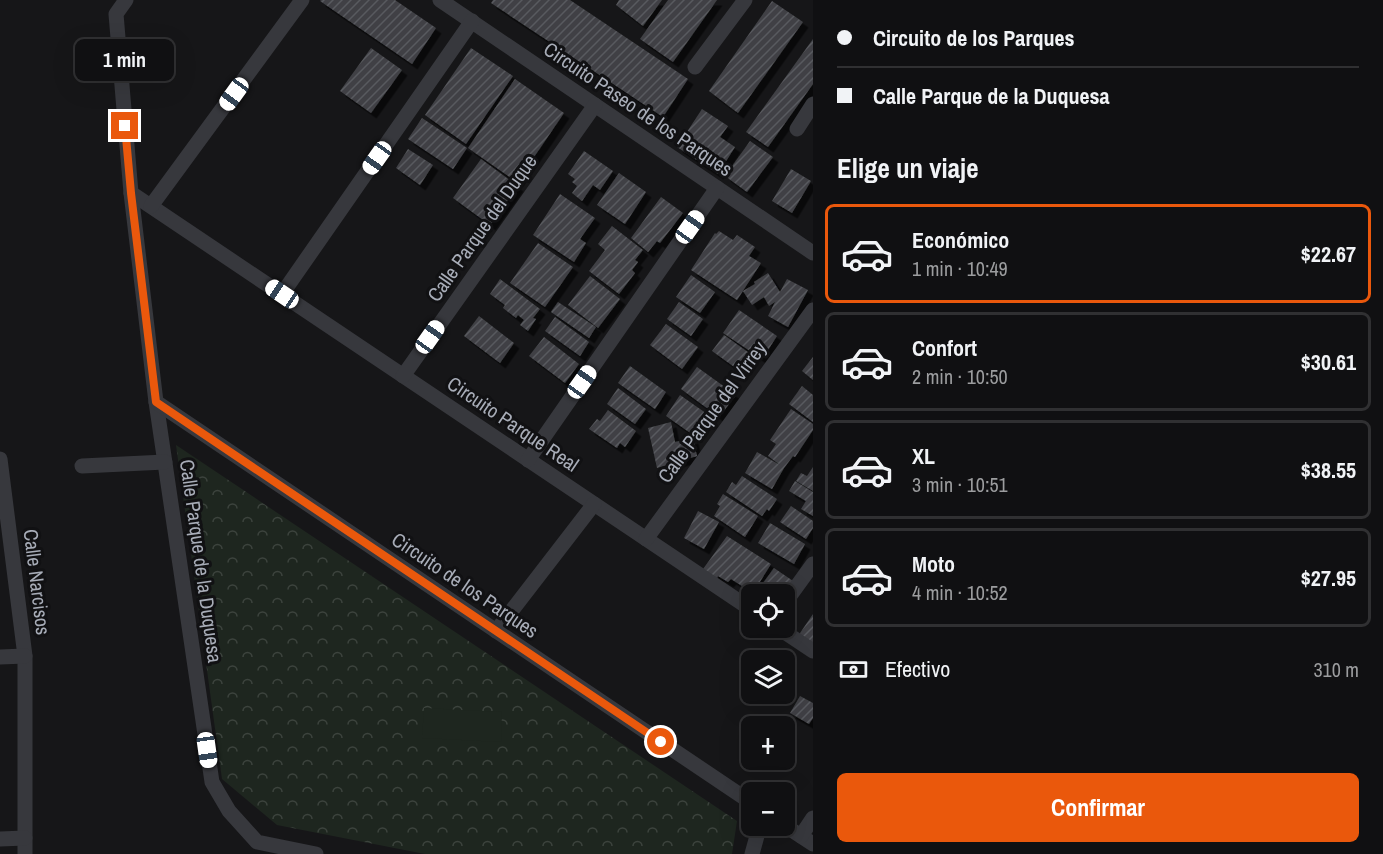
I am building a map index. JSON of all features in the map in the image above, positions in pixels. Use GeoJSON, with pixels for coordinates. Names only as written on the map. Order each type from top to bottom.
{"type":"FeatureCollection","features":[{"type":"Feature","properties":{"kind":"street","name":"Calle Parque de la Duquesa"},"geometry":{"type":"LineString","coordinates":[[126,0],[116,14],[131,193],[156,402],[212,782],[229,811],[257,842],[316,854]]}},
{"type":"Feature","properties":{"kind":"street"},"geometry":{"type":"LineString","coordinates":[[152,206],[302,0]]}},
{"type":"Feature","properties":{"kind":"street","name":"Circuito Paseo de los Parques"},"geometry":{"type":"LineString","coordinates":[[440,0],[813,253]]}},
{"type":"Feature","properties":{"kind":"street"},"geometry":{"type":"LineString","coordinates":[[695,68],[745,0]]}},
{"type":"Feature","properties":{"kind":"street"},"geometry":{"type":"LineString","coordinates":[[282,294],[472,21]]}},
{"type":"Feature","properties":{"kind":"street"},"geometry":{"type":"LineString","coordinates":[[797,129],[813,104]]}},
{"type":"Feature","properties":{"kind":"street","name":"Calle Parque del Duque"},"geometry":{"type":"LineString","coordinates":[[403,376],[595,105]]}},
{"type":"Feature","properties":{"kind":"street"},"geometry":{"type":"LineString","coordinates":[[528,460],[717,188]]}},
{"type":"Feature","properties":{"kind":"street","name":"Circuito Parque Real"},"geometry":{"type":"LineString","coordinates":[[131,193],[741,603]]}},
{"type":"Feature","properties":{"kind":"street","name":"Calle Parque del Virrey"},"geometry":{"type":"LineString","coordinates":[[646,539],[813,310]]}},
{"type":"Feature","properties":{"kind":"street","name":"Circuito de los Parques"},"geometry":{"type":"LineString","coordinates":[[156,402],[741,795]]}},
{"type":"Feature","properties":{"kind":"street","name":"Calle Narcisos"},"geometry":{"type":"LineString","coordinates":[[0,459],[25,656],[25,854]]}},
{"type":"Feature","properties":{"kind":"street"},"geometry":{"type":"LineString","coordinates":[[82,466],[165,462]]}},
{"type":"Feature","properties":{"kind":"street"},"geometry":{"type":"LineString","coordinates":[[496,631],[594,504]]}},
{"type":"Feature","properties":{"kind":"street"},"geometry":{"type":"LineString","coordinates":[[795,589],[813,564]]}},
{"type":"Feature","properties":{"kind":"street"},"geometry":{"type":"LineString","coordinates":[[794,638],[813,651]]}},
{"type":"Feature","properties":{"kind":"street"},"geometry":{"type":"LineString","coordinates":[[0,657],[25,656]]}},
{"type":"Feature","properties":{"kind":"street"},"geometry":{"type":"LineString","coordinates":[[807,840],[813,818]]}},
{"type":"Feature","properties":{"kind":"street"},"geometry":{"type":"LineString","coordinates":[[753,854],[757,836]]}},
{"type":"Feature","properties":{"kind":"street"},"geometry":{"type":"LineString","coordinates":[[0,839],[25,838]]}},
{"type":"Feature","properties":{"kind":"green space"},"geometry":{"type":"Polygon","coordinates":[[[176,445],[737,821],[732,854],[425,854],[277,825],[222,779],[176,445]]]}},
{"type":"Feature","properties":{"kind":"green space"},"geometry":{"type":"Polygon","coordinates":[[[424,708],[502,712],[501,742],[422,738],[424,708]]]}},
{"type":"Feature","properties":{"kind":"building"},"geometry":{"type":"Polygon","coordinates":[[[321,0],[395,0],[436,28],[412,64],[321,0]]]}},
{"type":"Feature","properties":{"kind":"building"},"geometry":{"type":"Polygon","coordinates":[[[493,0],[570,0],[688,79],[663,117],[491,3],[493,0]]]}},
{"type":"Feature","properties":{"kind":"building"},"geometry":{"type":"Polygon","coordinates":[[[619,0],[662,0],[643,26],[616,5],[619,0]]]}},
{"type":"Feature","properties":{"kind":"building"},"geometry":{"type":"Polygon","coordinates":[[[668,0],[717,0],[673,62],[640,39],[668,0]]]}},
{"type":"Feature","properties":{"kind":"building"},"geometry":{"type":"Polygon","coordinates":[[[772,1],[803,22],[738,113],[709,91],[772,1]]]}},
{"type":"Feature","properties":{"kind":"building"},"geometry":{"type":"Polygon","coordinates":[[[813,39],[813,84],[768,147],[746,132],[813,39]]]}},
{"type":"Feature","properties":{"kind":"building"},"geometry":{"type":"Polygon","coordinates":[[[371,48],[402,70],[371,113],[340,91],[371,48]]]}},
{"type":"Feature","properties":{"kind":"building"},"geometry":{"type":"Polygon","coordinates":[[[471,48],[513,76],[466,144],[425,115],[471,48]]]}},
{"type":"Feature","properties":{"kind":"building"},"geometry":{"type":"Polygon","coordinates":[[[515,79],[564,113],[517,182],[468,148],[515,79]]]}},
{"type":"Feature","properties":{"kind":"building"},"geometry":{"type":"Polygon","coordinates":[[[702,109],[728,126],[720,137],[735,147],[718,174],[677,147],[702,109]]]}},
{"type":"Feature","properties":{"kind":"building"},"geometry":{"type":"Polygon","coordinates":[[[422,118],[467,148],[453,169],[408,139],[422,118]]]}},
{"type":"Feature","properties":{"kind":"building"},"geometry":{"type":"Polygon","coordinates":[[[750,141],[773,157],[747,192],[725,176],[750,141]]]}},
{"type":"Feature","properties":{"kind":"building"},"geometry":{"type":"Polygon","coordinates":[[[408,149],[433,165],[420,185],[396,168],[408,149]]]}},
{"type":"Feature","properties":{"kind":"building"},"geometry":{"type":"Polygon","coordinates":[[[584,151],[613,171],[600,190],[593,185],[582,201],[572,193],[577,186],[572,182],[575,179],[568,174],[584,151]]]}},
{"type":"Feature","properties":{"kind":"building"},"geometry":{"type":"Polygon","coordinates":[[[481,159],[518,186],[490,225],[453,198],[481,159]]]}},
{"type":"Feature","properties":{"kind":"building"},"geometry":{"type":"Polygon","coordinates":[[[791,169],[811,181],[792,213],[772,201],[791,169]]]}},
{"type":"Feature","properties":{"kind":"building"},"geometry":{"type":"Polygon","coordinates":[[[619,173],[646,192],[625,224],[597,205],[619,173]]]}},
{"type":"Feature","properties":{"kind":"building"},"geometry":{"type":"Polygon","coordinates":[[[560,194],[595,218],[580,239],[586,243],[574,262],[533,235],[560,194]]]}},
{"type":"Feature","properties":{"kind":"building"},"geometry":{"type":"Polygon","coordinates":[[[661,197],[683,213],[660,243],[657,241],[648,252],[631,238],[661,197]]]}},
{"type":"Feature","properties":{"kind":"building"},"geometry":{"type":"Polygon","coordinates":[[[612,226],[643,250],[635,260],[638,262],[632,270],[635,273],[619,294],[589,271],[605,250],[598,244],[612,226]]]}},
{"type":"Feature","properties":{"kind":"building"},"geometry":{"type":"Polygon","coordinates":[[[719,231],[733,240],[737,235],[755,247],[749,256],[761,263],[737,300],[691,270],[715,233],[719,231]]]}},
{"type":"Feature","properties":{"kind":"building"},"geometry":{"type":"Polygon","coordinates":[[[538,243],[573,267],[545,307],[510,283],[538,243]]]}},
{"type":"Feature","properties":{"kind":"building"},"geometry":{"type":"Polygon","coordinates":[[[768,273],[780,292],[787,279],[808,290],[788,327],[768,316],[775,302],[769,306],[764,297],[752,305],[743,291],[768,273]]]}},
{"type":"Feature","properties":{"kind":"building"},"geometry":{"type":"Polygon","coordinates":[[[691,275],[715,292],[700,313],[676,297],[691,275]]]}},
{"type":"Feature","properties":{"kind":"building"},"geometry":{"type":"Polygon","coordinates":[[[590,276],[620,299],[598,328],[568,305],[590,276]]]}},
{"type":"Feature","properties":{"kind":"building"},"geometry":{"type":"Polygon","coordinates":[[[500,279],[540,309],[533,318],[536,319],[528,331],[520,325],[524,320],[518,315],[516,318],[503,308],[505,305],[490,294],[500,279]]]}},
{"type":"Feature","properties":{"kind":"building"},"geometry":{"type":"Polygon","coordinates":[[[558,302],[596,327],[589,338],[551,312],[558,302]]]}},
{"type":"Feature","properties":{"kind":"building"},"geometry":{"type":"Polygon","coordinates":[[[679,302],[703,319],[691,336],[667,319],[679,302]]]}},
{"type":"Feature","properties":{"kind":"building"},"geometry":{"type":"Polygon","coordinates":[[[739,310],[777,336],[762,359],[723,333],[739,310]]]}},
{"type":"Feature","properties":{"kind":"building"},"geometry":{"type":"Polygon","coordinates":[[[479,316],[514,343],[500,363],[464,336],[479,316]]]}},
{"type":"Feature","properties":{"kind":"building"},"geometry":{"type":"Polygon","coordinates":[[[555,317],[589,342],[580,356],[545,331],[555,317]]]}},
{"type":"Feature","properties":{"kind":"building"},"geometry":{"type":"Polygon","coordinates":[[[666,324],[698,347],[682,369],[650,345],[666,324]]]}},
{"type":"Feature","properties":{"kind":"building"},"geometry":{"type":"Polygon","coordinates":[[[724,335],[752,355],[740,371],[712,351],[724,335]]]}},
{"type":"Feature","properties":{"kind":"building"},"geometry":{"type":"Polygon","coordinates":[[[544,337],[579,364],[565,383],[529,356],[544,337]]]}},
{"type":"Feature","properties":{"kind":"building"},"geometry":{"type":"Polygon","coordinates":[[[813,357],[813,380],[802,371],[813,357]]]}},
{"type":"Feature","properties":{"kind":"building"},"geometry":{"type":"Polygon","coordinates":[[[630,366],[666,392],[655,409],[618,383],[630,366]]]}},
{"type":"Feature","properties":{"kind":"building"},"geometry":{"type":"Polygon","coordinates":[[[697,367],[736,395],[719,417],[681,389],[697,367]]]}},
{"type":"Feature","properties":{"kind":"building"},"geometry":{"type":"Polygon","coordinates":[[[802,386],[813,395],[813,422],[789,404],[802,386]]]}},
{"type":"Feature","properties":{"kind":"building"},"geometry":{"type":"Polygon","coordinates":[[[618,388],[646,409],[635,424],[607,404],[618,388]]]}},
{"type":"Feature","properties":{"kind":"building"},"geometry":{"type":"Polygon","coordinates":[[[680,395],[710,416],[696,437],[666,416],[680,395]]]}},
{"type":"Feature","properties":{"kind":"building"},"geometry":{"type":"Polygon","coordinates":[[[791,409],[813,424],[813,430],[795,457],[793,456],[784,468],[772,489],[745,473],[757,452],[780,465],[768,456],[776,444],[770,440],[791,409]]]}},
{"type":"Feature","properties":{"kind":"building"},"geometry":{"type":"Polygon","coordinates":[[[608,410],[636,431],[625,447],[620,443],[617,448],[589,429],[597,419],[600,421],[608,410]]]}},
{"type":"Feature","properties":{"kind":"building"},"geometry":{"type":"Polygon","coordinates":[[[671,422],[675,442],[693,438],[697,456],[657,468],[648,428],[671,422]]]}},
{"type":"Feature","properties":{"kind":"building"},"geometry":{"type":"Polygon","coordinates":[[[813,467],[813,491],[796,481],[801,473],[807,476],[813,467]]]}},
{"type":"Feature","properties":{"kind":"building"},"geometry":{"type":"Polygon","coordinates":[[[742,476],[777,499],[769,511],[767,509],[762,516],[726,492],[732,482],[736,485],[742,476]]]}},
{"type":"Feature","properties":{"kind":"building"},"geometry":{"type":"Polygon","coordinates":[[[795,481],[813,492],[813,516],[801,509],[806,501],[789,491],[795,481]]]}},
{"type":"Feature","properties":{"kind":"building"},"geometry":{"type":"Polygon","coordinates":[[[723,494],[758,516],[745,537],[714,516],[723,494]]]}},
{"type":"Feature","properties":{"kind":"building"},"geometry":{"type":"Polygon","coordinates":[[[791,506],[813,521],[813,528],[806,539],[780,522],[791,506]]]}},
{"type":"Feature","properties":{"kind":"building"},"geometry":{"type":"Polygon","coordinates":[[[698,511],[719,522],[704,549],[684,538],[698,511]]]}},
{"type":"Feature","properties":{"kind":"building"},"geometry":{"type":"Polygon","coordinates":[[[770,523],[805,544],[794,564],[758,543],[770,523]]]}},
{"type":"Feature","properties":{"kind":"building"},"geometry":{"type":"Polygon","coordinates":[[[727,536],[771,564],[759,584],[741,585],[731,579],[728,582],[718,576],[717,578],[703,569],[727,536]]]}},
{"type":"Feature","properties":{"kind":"building"},"geometry":{"type":"Polygon","coordinates":[[[774,568],[796,583],[795,584],[762,584],[774,568]]]}},
{"type":"Feature","properties":{"kind":"building"},"geometry":{"type":"Polygon","coordinates":[[[813,614],[813,646],[798,636],[813,614]]]}},
{"type":"Feature","properties":{"kind":"building"},"geometry":{"type":"Polygon","coordinates":[[[800,696],[813,703],[813,718],[809,724],[790,713],[800,696]]]}},
{"type":"Feature","properties":{"kind":"route"},"geometry":{"type":"LineString","coordinates":[[125,126],[156,402],[661,742]]}}]}
